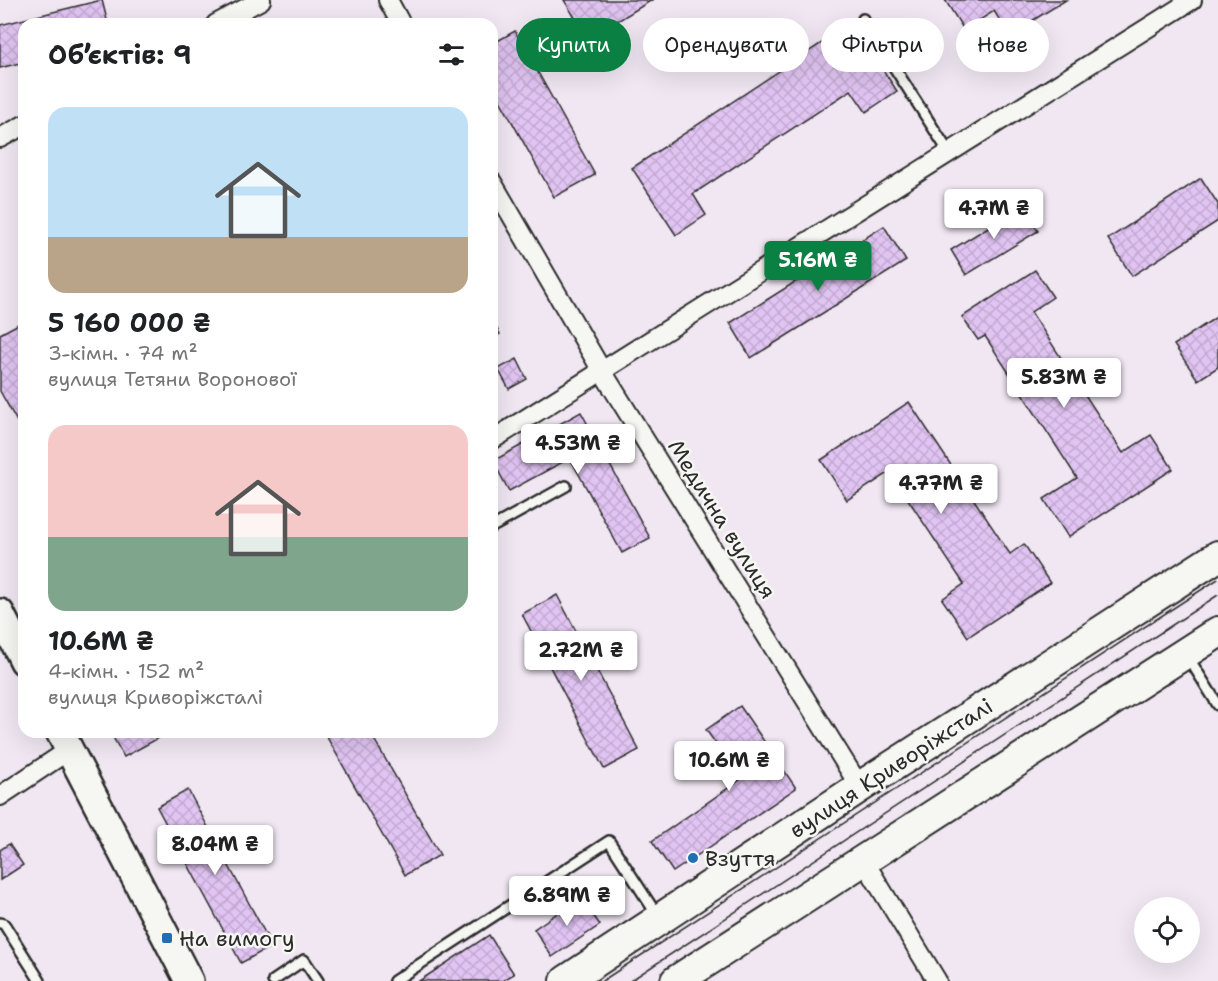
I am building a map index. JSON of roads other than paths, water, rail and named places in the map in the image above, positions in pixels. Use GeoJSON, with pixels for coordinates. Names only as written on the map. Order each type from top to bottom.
{"type":"FeatureCollection","features":[{"type":"Feature","properties":{"kind":"main road","name":"вулиця Криворіжсталі"},"geometry":{"type":"LineString","coordinates":[[566,981],[860,787],[1218,556]]}},
{"type":"Feature","properties":{"kind":"main road"},"geometry":{"type":"LineString","coordinates":[[675,981],[1218,632]]}},
{"type":"Feature","properties":{"kind":"street"},"geometry":{"type":"LineString","coordinates":[[227,18],[261,0]]}},
{"type":"Feature","properties":{"kind":"street"},"geometry":{"type":"LineString","coordinates":[[388,0],[398,18]]}},
{"type":"Feature","properties":{"kind":"street"},"geometry":{"type":"LineString","coordinates":[[498,436],[1192,0]]}},
{"type":"Feature","properties":{"kind":"street"},"geometry":{"type":"LineString","coordinates":[[0,138],[18,128]]}},
{"type":"Feature","properties":{"kind":"street","name":"Медична вулиця"},"geometry":{"type":"LineString","coordinates":[[498,192],[602,371],[860,787]]}},
{"type":"Feature","properties":{"kind":"street"},"geometry":{"type":"LineString","coordinates":[[0,613],[18,649]]}},
{"type":"Feature","properties":{"kind":"street"},"geometry":{"type":"LineString","coordinates":[[0,796],[64,741],[189,981]]}},
{"type":"Feature","properties":{"kind":"street"},"geometry":{"type":"LineString","coordinates":[[864,861],[937,981]]}},
{"type":"Feature","properties":{"kind":"lane"},"geometry":{"type":"LineString","coordinates":[[897,72],[950,154]]}},
{"type":"Feature","properties":{"kind":"lane"},"geometry":{"type":"LineString","coordinates":[[498,523],[566,486]]}},
{"type":"Feature","properties":{"kind":"lane"},"geometry":{"type":"LineString","coordinates":[[1185,653],[1218,705]]}},
{"type":"Feature","properties":{"kind":"lane"},"geometry":{"type":"LineString","coordinates":[[394,981],[609,842],[660,920]]}},
{"type":"Feature","properties":{"kind":"lane"},"geometry":{"type":"LineString","coordinates":[[0,923],[4,924],[40,981]]}},
{"type":"Feature","properties":{"kind":"lane"},"geometry":{"type":"LineString","coordinates":[[273,981],[304,960],[318,981]]}},
{"type":"Feature","properties":{"kind":"tram line"},"geometry":{"type":"LineString","coordinates":[[602,981],[1218,579]]}},
{"type":"Feature","properties":{"kind":"tram line"},"geometry":{"type":"LineString","coordinates":[[630,981],[1218,595]]}},
{"type":"Feature","properties":{"kind":"place","name":"Взуття"},"geometry":{"type":"Point","coordinates":[693,858]}},
{"type":"Feature","properties":{"kind":"place","name":"На вимогу"},"geometry":{"type":"Point","coordinates":[167,938]}}]}
